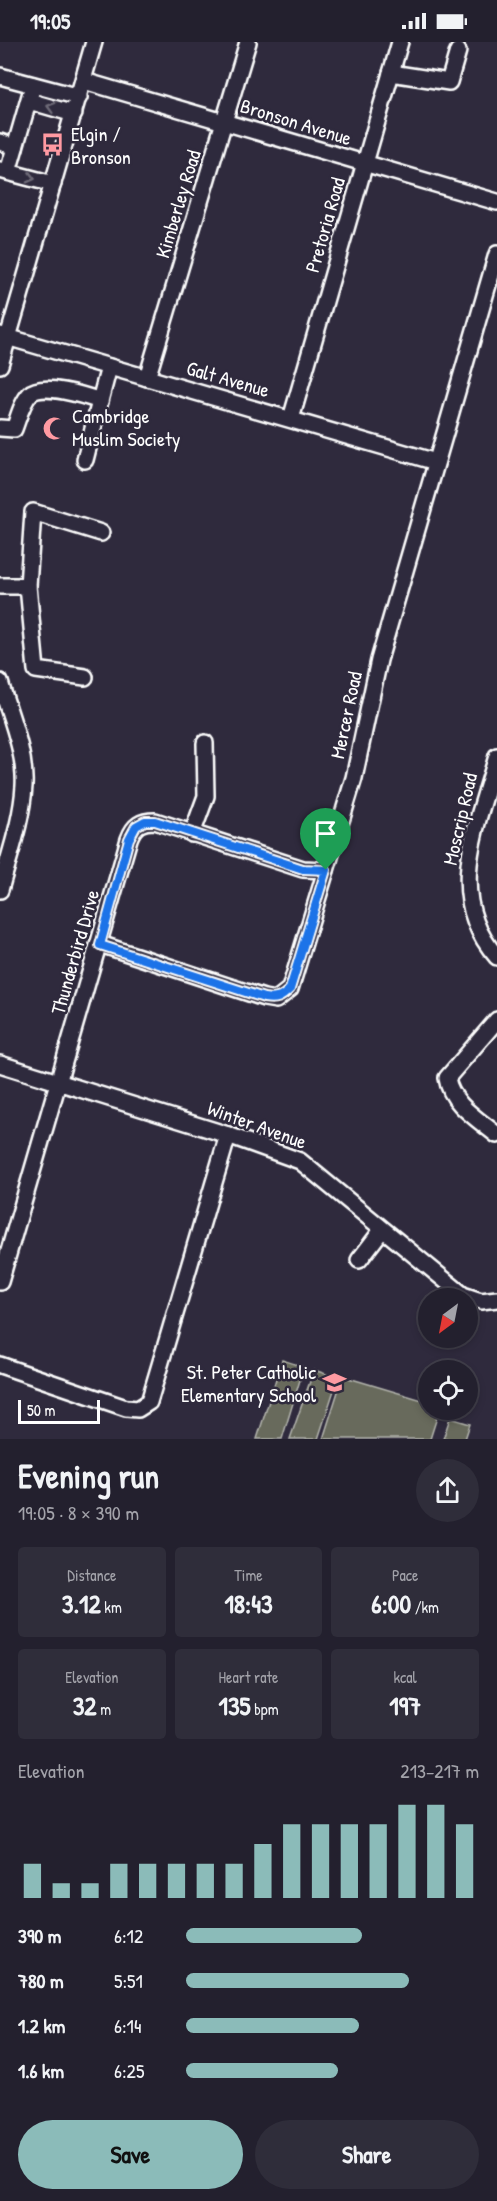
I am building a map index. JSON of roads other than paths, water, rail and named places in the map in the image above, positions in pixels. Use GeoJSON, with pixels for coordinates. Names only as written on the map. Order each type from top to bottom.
{"type":"FeatureCollection","features":[{"type":"Feature","properties":{"kind":"street"},"geometry":{"type":"LineString","coordinates":[[0,365],[4,336],[53,184],[94,42]]}},
{"type":"Feature","properties":{"kind":"street","name":"Kimberley Road"},"geometry":{"type":"LineString","coordinates":[[147,378],[248,42]]}},
{"type":"Feature","properties":{"kind":"street","name":"Pretoria Road"},"geometry":{"type":"LineString","coordinates":[[291,419],[400,42]]}},
{"type":"Feature","properties":{"kind":"street"},"geometry":{"type":"LineString","coordinates":[[392,73],[448,82],[458,51]]}},
{"type":"Feature","properties":{"kind":"street"},"geometry":{"type":"LineString","coordinates":[[0,76],[79,97]]}},
{"type":"Feature","properties":{"kind":"street","name":"Bronson Avenue"},"geometry":{"type":"LineString","coordinates":[[84,81],[497,202]]}},
{"type":"Feature","properties":{"kind":"street"},"geometry":{"type":"LineString","coordinates":[[33,85],[15,147],[4,171],[53,184]]}},
{"type":"Feature","properties":{"kind":"street"},"geometry":{"type":"LineString","coordinates":[[29,101],[74,114]]}},
{"type":"Feature","properties":{"kind":"street"},"geometry":{"type":"LineString","coordinates":[[0,142],[15,147]]}},
{"type":"Feature","properties":{"kind":"street","name":"Mercer Road"},"geometry":{"type":"LineString","coordinates":[[100,945],[276,1000],[290,989],[354,778],[382,650],[497,254]]}},
{"type":"Feature","properties":{"kind":"street","name":"Galt Avenue"},"geometry":{"type":"LineString","coordinates":[[4,336],[436,462]]}},
{"type":"Feature","properties":{"kind":"street"},"geometry":{"type":"LineString","coordinates":[[85,459],[109,367]]}},
{"type":"Feature","properties":{"kind":"street"},"geometry":{"type":"LineString","coordinates":[[0,428],[14,429],[28,396],[34,391],[74,392],[100,401]]}},
{"type":"Feature","properties":{"kind":"street"},"geometry":{"type":"LineString","coordinates":[[85,677],[36,670],[28,586],[33,512],[101,533]]}},
{"type":"Feature","properties":{"kind":"street"},"geometry":{"type":"LineString","coordinates":[[0,586],[28,586]]}},
{"type":"Feature","properties":{"kind":"street"},"geometry":{"type":"LineString","coordinates":[[0,682],[22,759],[24,784],[14,841],[0,890]]}},
{"type":"Feature","properties":{"kind":"street"},"geometry":{"type":"LineString","coordinates":[[192,834],[206,796],[205,743]]}},
{"type":"Feature","properties":{"kind":"street","name":"Moscrip Road"},"geometry":{"type":"LineString","coordinates":[[497,756],[472,843],[466,891],[470,911],[497,957]]}},
{"type":"Feature","properties":{"kind":"street","name":"Thunderbird Drive"},"geometry":{"type":"LineString","coordinates":[[0,1282],[129,839],[136,826],[145,821],[155,821],[303,869],[326,870]]}},
{"type":"Feature","properties":{"kind":"street"},"geometry":{"type":"LineString","coordinates":[[497,1020],[447,1078],[449,1089],[455,1100],[497,1135]]}},
{"type":"Feature","properties":{"kind":"street","name":"Winter Avenue"},"geometry":{"type":"LineString","coordinates":[[0,1064],[228,1135],[300,1161],[463,1295],[481,1301],[497,1299]]}},
{"type":"Feature","properties":{"kind":"street"},"geometry":{"type":"LineString","coordinates":[[0,1365],[126,1408],[138,1409],[149,1402],[228,1135]]}},
{"type":"Feature","properties":{"kind":"street"},"geometry":{"type":"LineString","coordinates":[[359,1260],[382,1230]]}},
{"type":"Feature","properties":{"kind":"place","name":"Elgin / Bronson"},"geometry":{"type":"Point","coordinates":[53,145]}},
{"type":"Feature","properties":{"kind":"place","name":"Cambridge Muslim Society"},"geometry":{"type":"Point","coordinates":[54,428]}},
{"type":"Feature","properties":{"kind":"place","name":"St. Peter Catholic Elementary School"},"geometry":{"type":"Point","coordinates":[334,1383]}}]}
